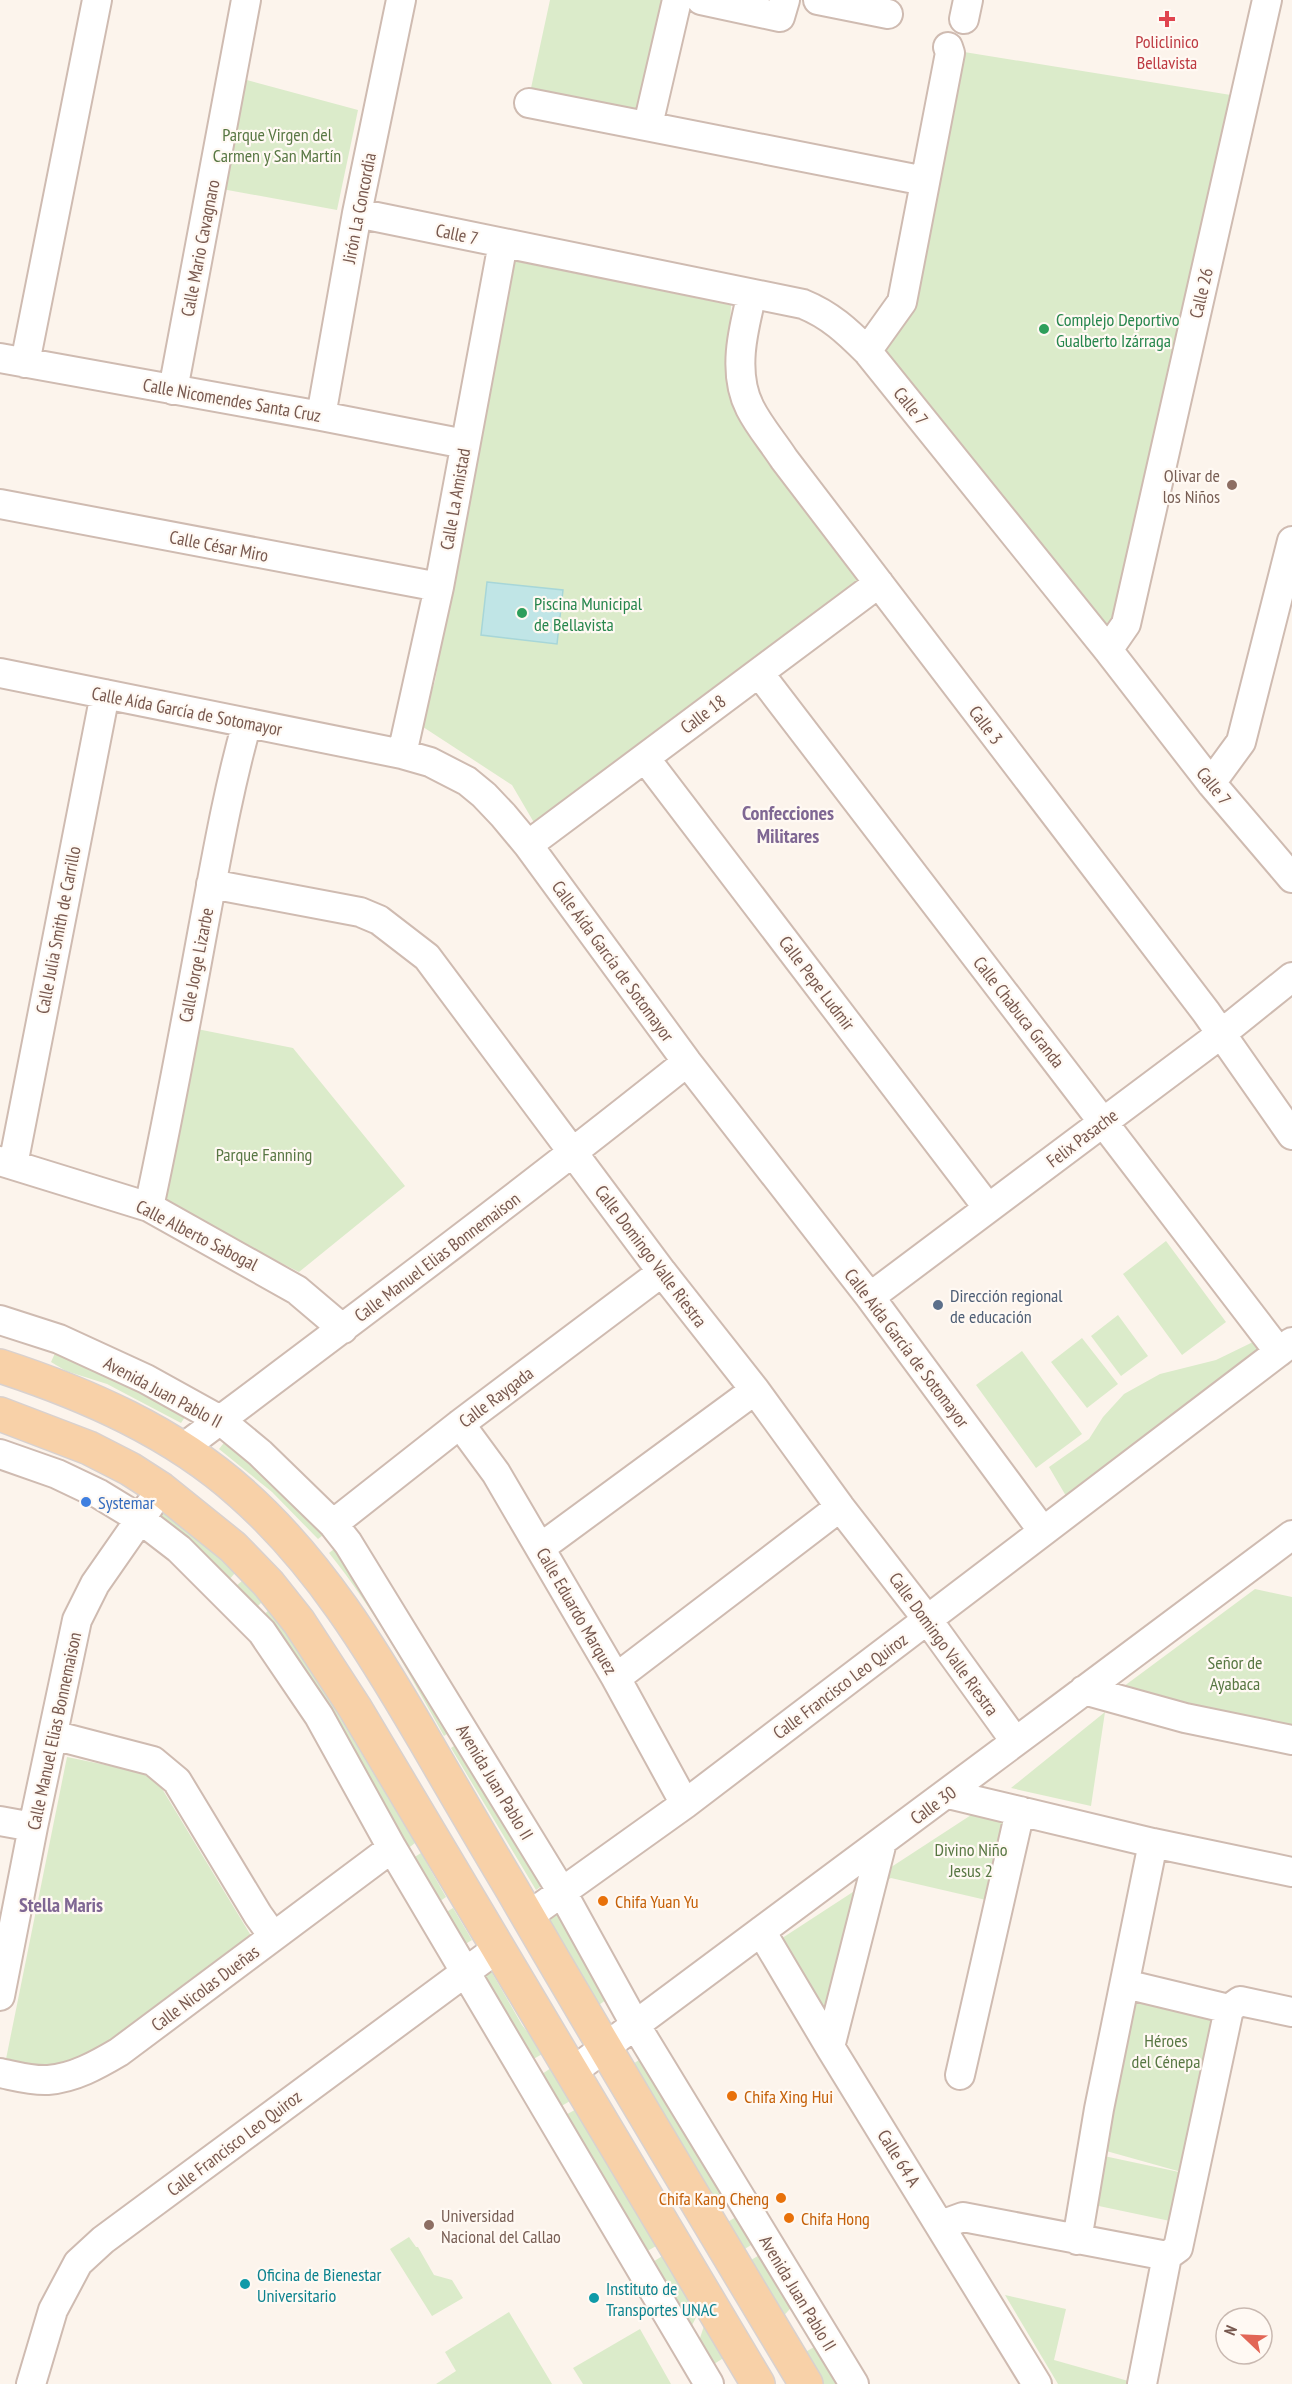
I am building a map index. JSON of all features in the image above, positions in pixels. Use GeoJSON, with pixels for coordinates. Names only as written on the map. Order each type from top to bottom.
{"type":"FeatureCollection","features":[{"type":"Feature","properties":{"kind":"main road"},"geometry":{"type":"LineString","coordinates":[[0,1366],[31,1376],[106,1407],[183,1448],[239,1491],[278,1528],[320,1577],[349,1616],[392,1685],[604,2048],[806,2384]]}},
{"type":"Feature","properties":{"kind":"main road"},"geometry":{"type":"LineString","coordinates":[[0,1414],[89,1448],[130,1469],[161,1489],[233,1547],[268,1583],[299,1622],[355,1708],[758,2384]]}},
{"type":"Feature","properties":{"kind":"main road"},"geometry":{"type":"LineString","coordinates":[[355,1708],[392,1685]]}},
{"type":"Feature","properties":{"kind":"street"},"geometry":{"type":"LineString","coordinates":[[13,361],[97,0]]}},
{"type":"Feature","properties":{"kind":"street","name":"Calle Mario Cavagnaro"},"geometry":{"type":"LineString","coordinates":[[173,390],[246,0]]}},
{"type":"Feature","properties":{"kind":"street","name":"Jirón La Concordia"},"geometry":{"type":"LineString","coordinates":[[321,416],[357,213],[401,0]]}},
{"type":"Feature","properties":{"kind":"street"},"geometry":{"type":"LineString","coordinates":[[648,125],[677,0]]}},
{"type":"Feature","properties":{"kind":"street"},"geometry":{"type":"LineString","coordinates":[[701,0],[780,17],[785,0]]}},
{"type":"Feature","properties":{"kind":"street"},"geometry":{"type":"LineString","coordinates":[[818,0],[888,14]]}},
{"type":"Feature","properties":{"kind":"street","name":"Calle 26"},"geometry":{"type":"LineString","coordinates":[[1108,650],[1126,624],[1267,0]]}},
{"type":"Feature","properties":{"kind":"street"},"geometry":{"type":"LineString","coordinates":[[867,351],[902,302],[950,53],[948,47]]}},
{"type":"Feature","properties":{"kind":"street"},"geometry":{"type":"LineString","coordinates":[[529,103],[925,181]]}},
{"type":"Feature","properties":{"kind":"street","name":"Calle 7"},"geometry":{"type":"LineString","coordinates":[[357,213],[803,304],[822,312],[839,324],[867,351],[1108,650],[1211,783],[1292,878]]}},
{"type":"Feature","properties":{"kind":"street","name":"Calle La Amistad"},"geometry":{"type":"LineString","coordinates":[[402,754],[438,587],[503,243]]}},
{"type":"Feature","properties":{"kind":"street","name":"Calle 3"},"geometry":{"type":"LineString","coordinates":[[752,294],[741,339],[742,377],[749,407],[784,459],[1221,1034],[1292,1136]]}},
{"type":"Feature","properties":{"kind":"street","name":"Calle Nicomendes Santa Cruz"},"geometry":{"type":"LineString","coordinates":[[13,361],[465,444]]}},
{"type":"Feature","properties":{"kind":"street","name":"Calle César Miro"},"geometry":{"type":"LineString","coordinates":[[0,504],[438,587]]}},
{"type":"Feature","properties":{"kind":"street"},"geometry":{"type":"LineString","coordinates":[[1211,783],[1228,763],[1241,742],[1290,556]]}},
{"type":"Feature","properties":{"kind":"street","name":"Calle 18"},"geometry":{"type":"LineString","coordinates":[[528,845],[879,583]]}},
{"type":"Feature","properties":{"kind":"street","name":"Calle Aída García de Sotomayor"},"geometry":{"type":"LineString","coordinates":[[0,673],[402,754],[430,762],[467,781],[484,795],[528,845],[687,1062],[870,1297],[1042,1530]]}},
{"type":"Feature","properties":{"kind":"street","name":"Calle Chabuca Granda"},"geometry":{"type":"LineString","coordinates":[[759,673],[1104,1122],[1285,1347]]}},
{"type":"Feature","properties":{"kind":"street","name":"Calle Julia Smith de Carrillo"},"geometry":{"type":"LineString","coordinates":[[6,1163],[105,694]]}},
{"type":"Feature","properties":{"kind":"street","name":"Calle Jorge Lizarbe"},"geometry":{"type":"LineString","coordinates":[[149,1207],[211,884],[237,759],[247,723]]}},
{"type":"Feature","properties":{"kind":"street","name":"Calle Pepe Ludmir"},"geometry":{"type":"LineString","coordinates":[[645,758],[988,1208]]}},
{"type":"Feature","properties":{"kind":"street","name":"Calle Domingo Valle Riestra"},"geometry":{"type":"LineString","coordinates":[[211,884],[360,912],[379,920],[427,957],[662,1272],[755,1390],[840,1507],[927,1619],[1015,1741]]}},
{"type":"Feature","properties":{"kind":"street","name":"Felix Pasache"},"geometry":{"type":"LineString","coordinates":[[870,1297],[1221,1034],[1292,977]]}},
{"type":"Feature","properties":{"kind":"street","name":"Calle Manuel Elias Bonnemaison"},"geometry":{"type":"LineString","coordinates":[[183,1448],[573,1153],[687,1062]]}},
{"type":"Feature","properties":{"kind":"street","name":"Calle Alberto Sabogal"},"geometry":{"type":"LineString","coordinates":[[6,1163],[149,1207],[297,1290],[343,1329]]}},
{"type":"Feature","properties":{"kind":"street","name":"Calle Raygada"},"geometry":{"type":"LineString","coordinates":[[333,1524],[460,1424],[662,1272]]}},
{"type":"Feature","properties":{"kind":"street","name":"Avenida Juan Pablo II"},"geometry":{"type":"LineString","coordinates":[[0,1320],[59,1339],[146,1379],[220,1420],[260,1453],[333,1524],[371,1579],[562,1892],[636,2026],[854,2384]]}},
{"type":"Feature","properties":{"kind":"street","name":"Calle Francisco Leo Quiroz"},"geometry":{"type":"LineString","coordinates":[[527,1917],[685,1804],[1285,1347]]}},
{"type":"Feature","properties":{"kind":"street"},"geometry":{"type":"LineString","coordinates":[[540,1548],[755,1390]]}},
{"type":"Feature","properties":{"kind":"street","name":"Calle Eduardo Marquez"},"geometry":{"type":"LineString","coordinates":[[460,1424],[496,1473],[616,1678],[685,1804]]}},
{"type":"Feature","properties":{"kind":"street"},"geometry":{"type":"LineString","coordinates":[[0,1454],[57,1474],[99,1494],[140,1519],[179,1549],[262,1632],[319,1716],[392,1848],[709,2384]]}},
{"type":"Feature","properties":{"kind":"street","name":"Calle Manuel Elias Bonnemaison"},"geometry":{"type":"LineString","coordinates":[[1,1982],[77,1620],[95,1584],[161,1489]]}},
{"type":"Feature","properties":{"kind":"street"},"geometry":{"type":"LineString","coordinates":[[616,1678],[840,1507]]}},
{"type":"Feature","properties":{"kind":"street","name":"Calle 30"},"geometry":{"type":"LineString","coordinates":[[572,2072],[948,1794],[1015,1741],[1292,1535]]}},
{"type":"Feature","properties":{"kind":"street"},"geometry":{"type":"LineString","coordinates":[[1084,1690],[1185,1718],[1292,1740]]}},
{"type":"Feature","properties":{"kind":"street"},"geometry":{"type":"LineString","coordinates":[[53,1735],[153,1761],[177,1781],[273,1936]]}},
{"type":"Feature","properties":{"kind":"street"},"geometry":{"type":"LineString","coordinates":[[948,1794],[1153,1843],[1292,1872]]}},
{"type":"Feature","properties":{"kind":"street"},"geometry":{"type":"LineString","coordinates":[[960,2075],[1020,1811]]}},
{"type":"Feature","properties":{"kind":"street"},"geometry":{"type":"LineString","coordinates":[[0,1821],[33,1827]]}},
{"type":"Feature","properties":{"kind":"street"},"geometry":{"type":"LineString","coordinates":[[830,2047],[882,1842]]}},
{"type":"Feature","properties":{"kind":"street"},"geometry":{"type":"LineString","coordinates":[[1077,2240],[1099,2109],[1153,1843]]}},
{"type":"Feature","properties":{"kind":"street","name":"Calle Nicolas Dueñas"},"geometry":{"type":"LineString","coordinates":[[0,2073],[46,2080],[71,2076],[120,2052],[392,1848]]}},
{"type":"Feature","properties":{"kind":"street","name":"Calle 64 A"},"geometry":{"type":"LineString","coordinates":[[761,1931],[1037,2384]]}},
{"type":"Feature","properties":{"kind":"street","name":"Calle Francisco Leo Quiroz"},"geometry":{"type":"LineString","coordinates":[[31,2384],[53,2310],[78,2262],[103,2240],[498,1948]]}},
{"type":"Feature","properties":{"kind":"street"},"geometry":{"type":"LineString","coordinates":[[1125,1984],[1229,2009]]}},
{"type":"Feature","properties":{"kind":"street"},"geometry":{"type":"LineString","coordinates":[[1142,2384],[1167,2256],[1178,2248],[1229,2009],[1240,2001],[1292,2012]]}},
{"type":"Feature","properties":{"kind":"street"},"geometry":{"type":"LineString","coordinates":[[941,2224],[963,2217],[1167,2256]]}},
{"type":"Feature","properties":{"kind":"green space"},"geometry":{"type":"Polygon","coordinates":[[[550,0],[672,0],[645,126],[528,102],[550,0]]]}},
{"type":"Feature","properties":{"kind":"green space","name":"Complejo Deportivo Gualberto Izárraga"},"geometry":{"type":"Polygon","coordinates":[[[958,51],[1237,96],[1130,598],[1109,633],[884,349],[915,310],[958,51]]]}},
{"type":"Feature","properties":{"kind":"green space","name":"Parque Virgen del Carmen y San Martín"},"geometry":{"type":"Polygon","coordinates":[[[232,76],[358,110],[337,210],[211,187],[232,76]]]}},
{"type":"Feature","properties":{"kind":"green space"},"geometry":{"type":"Polygon","coordinates":[[[510,260],[731,305],[728,366],[867,581],[536,826],[512,785],[420,725],[435,681],[510,260]]]}},
{"type":"Feature","properties":{"kind":"green space","name":"Parque Fanning"},"geometry":{"type":"Polygon","coordinates":[[[197,1029],[293,1048],[405,1186],[299,1272],[163,1204],[197,1029]]]}},
{"type":"Feature","properties":{"kind":"green space"},"geometry":{"type":"Polygon","coordinates":[[[1166,1241],[1226,1322],[1182,1355],[1123,1274],[1166,1241]]]}},
{"type":"Feature","properties":{"kind":"green space"},"geometry":{"type":"Polygon","coordinates":[[[1118,1315],[1148,1356],[1121,1376],[1091,1336],[1118,1315]]]}},
{"type":"Feature","properties":{"kind":"green space"},"geometry":{"type":"Polygon","coordinates":[[[1082,1338],[1118,1384],[1087,1408],[1051,1362],[1082,1338]]]}},
{"type":"Feature","properties":{"kind":"green space"},"geometry":{"type":"Polygon","coordinates":[[[1253,1342],[1263,1353],[1066,1496],[1049,1467],[1089,1439],[1103,1417],[1124,1394],[1160,1374],[1216,1360],[1253,1342]]]}},
{"type":"Feature","properties":{"kind":"green space"},"geometry":{"type":"Polygon","coordinates":[[[56,1351],[187,1414],[181,1423],[107,1384],[66,1371],[51,1362],[56,1351]]]}},
{"type":"Feature","properties":{"kind":"green space"},"geometry":{"type":"Polygon","coordinates":[[[1022,1351],[1082,1434],[1036,1468],[976,1385],[1022,1351]]]}},
{"type":"Feature","properties":{"kind":"green space"},"geometry":{"type":"Polygon","coordinates":[[[227,1439],[327,1532],[318,1539],[272,1492],[219,1449],[227,1439]]]}},
{"type":"Feature","properties":{"kind":"green space"},"geometry":{"type":"Polygon","coordinates":[[[162,1509],[206,1543],[235,1573],[228,1581],[156,1518],[162,1509]]]}},
{"type":"Feature","properties":{"kind":"green space"},"geometry":{"type":"Polygon","coordinates":[[[339,1545],[455,1728],[444,1736],[376,1619],[329,1553],[339,1545]]]}},
{"type":"Feature","properties":{"kind":"green space"},"geometry":{"type":"Polygon","coordinates":[[[243,1580],[262,1602],[254,1610],[234,1588],[243,1580]]]}},
{"type":"Feature","properties":{"kind":"green space","name":"Señor de Ayabaca"},"geometry":{"type":"Polygon","coordinates":[[[1255,1589],[1292,1597],[1292,1743],[1108,1698],[1255,1589]]]}},
{"type":"Feature","properties":{"kind":"green space"},"geometry":{"type":"Polygon","coordinates":[[[269,1610],[302,1654],[415,1843],[406,1850],[260,1618],[269,1610]]]}},
{"type":"Feature","properties":{"kind":"green space"},"geometry":{"type":"Polygon","coordinates":[[[1105,1712],[1091,1806],[1011,1788],[1105,1712]]]}},
{"type":"Feature","properties":{"kind":"green space"},"geometry":{"type":"Polygon","coordinates":[[[463,1740],[546,1883],[536,1890],[451,1748],[463,1740]]]}},
{"type":"Feature","properties":{"kind":"green space"},"geometry":{"type":"Polygon","coordinates":[[[67,1757],[140,1772],[158,1782],[253,1939],[123,2040],[51,2069],[5,2064],[67,1757]]]}},
{"type":"Feature","properties":{"kind":"green space","name":"Divino Niño Jesus 2"},"geometry":{"type":"Polygon","coordinates":[[[988,1804],[1018,1822],[999,1903],[891,1878],[871,1889],[833,2029],[770,1946],[988,1804]]]}},
{"type":"Feature","properties":{"kind":"green space"},"geometry":{"type":"Polygon","coordinates":[[[421,1853],[446,1897],[436,1904],[410,1860],[421,1853]]]}},
{"type":"Feature","properties":{"kind":"green space"},"geometry":{"type":"Polygon","coordinates":[[[562,1907],[613,1995],[596,2007],[548,1917],[562,1907]]]}},
{"type":"Feature","properties":{"kind":"green space"},"geometry":{"type":"Polygon","coordinates":[[[453,1908],[472,1940],[462,1946],[443,1914],[453,1908]]]}},
{"type":"Feature","properties":{"kind":"green space"},"geometry":{"type":"Polygon","coordinates":[[[491,1971],[522,2025],[544,2053],[530,2061],[480,1978],[491,1971]]]}},
{"type":"Feature","properties":{"kind":"green space","name":"Héroes del Cénepa"},"geometry":{"type":"Polygon","coordinates":[[[1125,1984],[1229,2009],[1192,2175],[1092,2147],[1125,1984]]]}},
{"type":"Feature","properties":{"kind":"green space"},"geometry":{"type":"Polygon","coordinates":[[[649,2054],[735,2200],[717,2211],[631,2065],[649,2054]]]}},
{"type":"Feature","properties":{"kind":"green space"},"geometry":{"type":"Polygon","coordinates":[[[554,2066],[577,2097],[558,2108],[539,2076],[554,2066]]]}},
{"type":"Feature","properties":{"kind":"green space"},"geometry":{"type":"Polygon","coordinates":[[[582,2106],[663,2242],[644,2253],[562,2117],[582,2106]]]}},
{"type":"Feature","properties":{"kind":"green space"},"geometry":{"type":"Polygon","coordinates":[[[1104,2156],[1179,2172],[1170,2221],[1094,2205],[1104,2156]]]}},
{"type":"Feature","properties":{"kind":"green space"},"geometry":{"type":"Polygon","coordinates":[[[743,2213],[759,2240],[740,2252],[724,2224],[743,2213]]]}},
{"type":"Feature","properties":{"kind":"green space"},"geometry":{"type":"Polygon","coordinates":[[[409,2237],[418,2247],[434,2275],[452,2280],[463,2298],[432,2316],[390,2249],[409,2237]]]}},
{"type":"Feature","properties":{"kind":"green space"},"geometry":{"type":"Polygon","coordinates":[[[766,2251],[796,2302],[780,2320],[746,2263],[766,2251]]]}},
{"type":"Feature","properties":{"kind":"green space"},"geometry":{"type":"Polygon","coordinates":[[[669,2252],[702,2306],[690,2329],[651,2263],[669,2252]]]}},
{"type":"Feature","properties":{"kind":"green space"},"geometry":{"type":"Polygon","coordinates":[[[1005,2295],[1066,2309],[1054,2360],[1139,2384],[1058,2384],[1005,2295]]]}},
{"type":"Feature","properties":{"kind":"green space"},"geometry":{"type":"Polygon","coordinates":[[[509,2312],[552,2384],[436,2384],[456,2371],[445,2352],[509,2312]]]}},
{"type":"Feature","properties":{"kind":"green space"},"geometry":{"type":"Polygon","coordinates":[[[705,2323],[725,2357],[711,2366],[698,2344],[705,2323]]]}},
{"type":"Feature","properties":{"kind":"green space"},"geometry":{"type":"Polygon","coordinates":[[[640,2329],[671,2384],[583,2384],[573,2368],[640,2329]]]}},
{"type":"Feature","properties":{"kind":"green space"},"geometry":{"type":"Polygon","coordinates":[[[821,2343],[846,2384],[819,2384],[802,2354],[821,2343]]]}},
{"type":"Feature","properties":{"kind":"water","name":"Piscina Municipal de Bellavista"},"geometry":{"type":"Polygon","coordinates":[[[487,582],[563,590],[557,644],[481,635],[487,582]]]}},
{"type":"Feature","properties":{"kind":"place","name":"Policlinico Bellavista"},"geometry":{"type":"Point","coordinates":[1167,19]}},
{"type":"Feature","properties":{"kind":"place","name":"Complejo Deportivo Gualberto Izárraga"},"geometry":{"type":"Point","coordinates":[1044,329]}},
{"type":"Feature","properties":{"kind":"place","name":"Olivar de los Niños"},"geometry":{"type":"Point","coordinates":[1232,485]}},
{"type":"Feature","properties":{"kind":"place","name":"Piscina Municipal de Bellavista"},"geometry":{"type":"Point","coordinates":[522,613]}},
{"type":"Feature","properties":{"kind":"place","name":"Dirección regional de educación"},"geometry":{"type":"Point","coordinates":[938,1305]}},
{"type":"Feature","properties":{"kind":"place","name":"Systemar"},"geometry":{"type":"Point","coordinates":[86,1502]}},
{"type":"Feature","properties":{"kind":"place","name":"Chifa Yuan Yu"},"geometry":{"type":"Point","coordinates":[603,1901]}},
{"type":"Feature","properties":{"kind":"place","name":"Chifa Xing Hui"},"geometry":{"type":"Point","coordinates":[732,2096]}},
{"type":"Feature","properties":{"kind":"place","name":"Chifa Kang Cheng"},"geometry":{"type":"Point","coordinates":[781,2198]}},
{"type":"Feature","properties":{"kind":"place","name":"Chifa Hong"},"geometry":{"type":"Point","coordinates":[789,2218]}},
{"type":"Feature","properties":{"kind":"place","name":"Universidad Nacional del Callao"},"geometry":{"type":"Point","coordinates":[429,2225]}},
{"type":"Feature","properties":{"kind":"place","name":"Oficina de Bienestar Universitario"},"geometry":{"type":"Point","coordinates":[245,2284]}},
{"type":"Feature","properties":{"kind":"place","name":"Instituto de Transportes UNAC"},"geometry":{"type":"Point","coordinates":[594,2298]}},
{"type":"Feature","properties":{"kind":"district","name":"Confecciones Militares"},"geometry":{"type":"Point","coordinates":[788,824]}},
{"type":"Feature","properties":{"kind":"district","name":"Stella Maris"},"geometry":{"type":"Point","coordinates":[61,1905]}}]}
